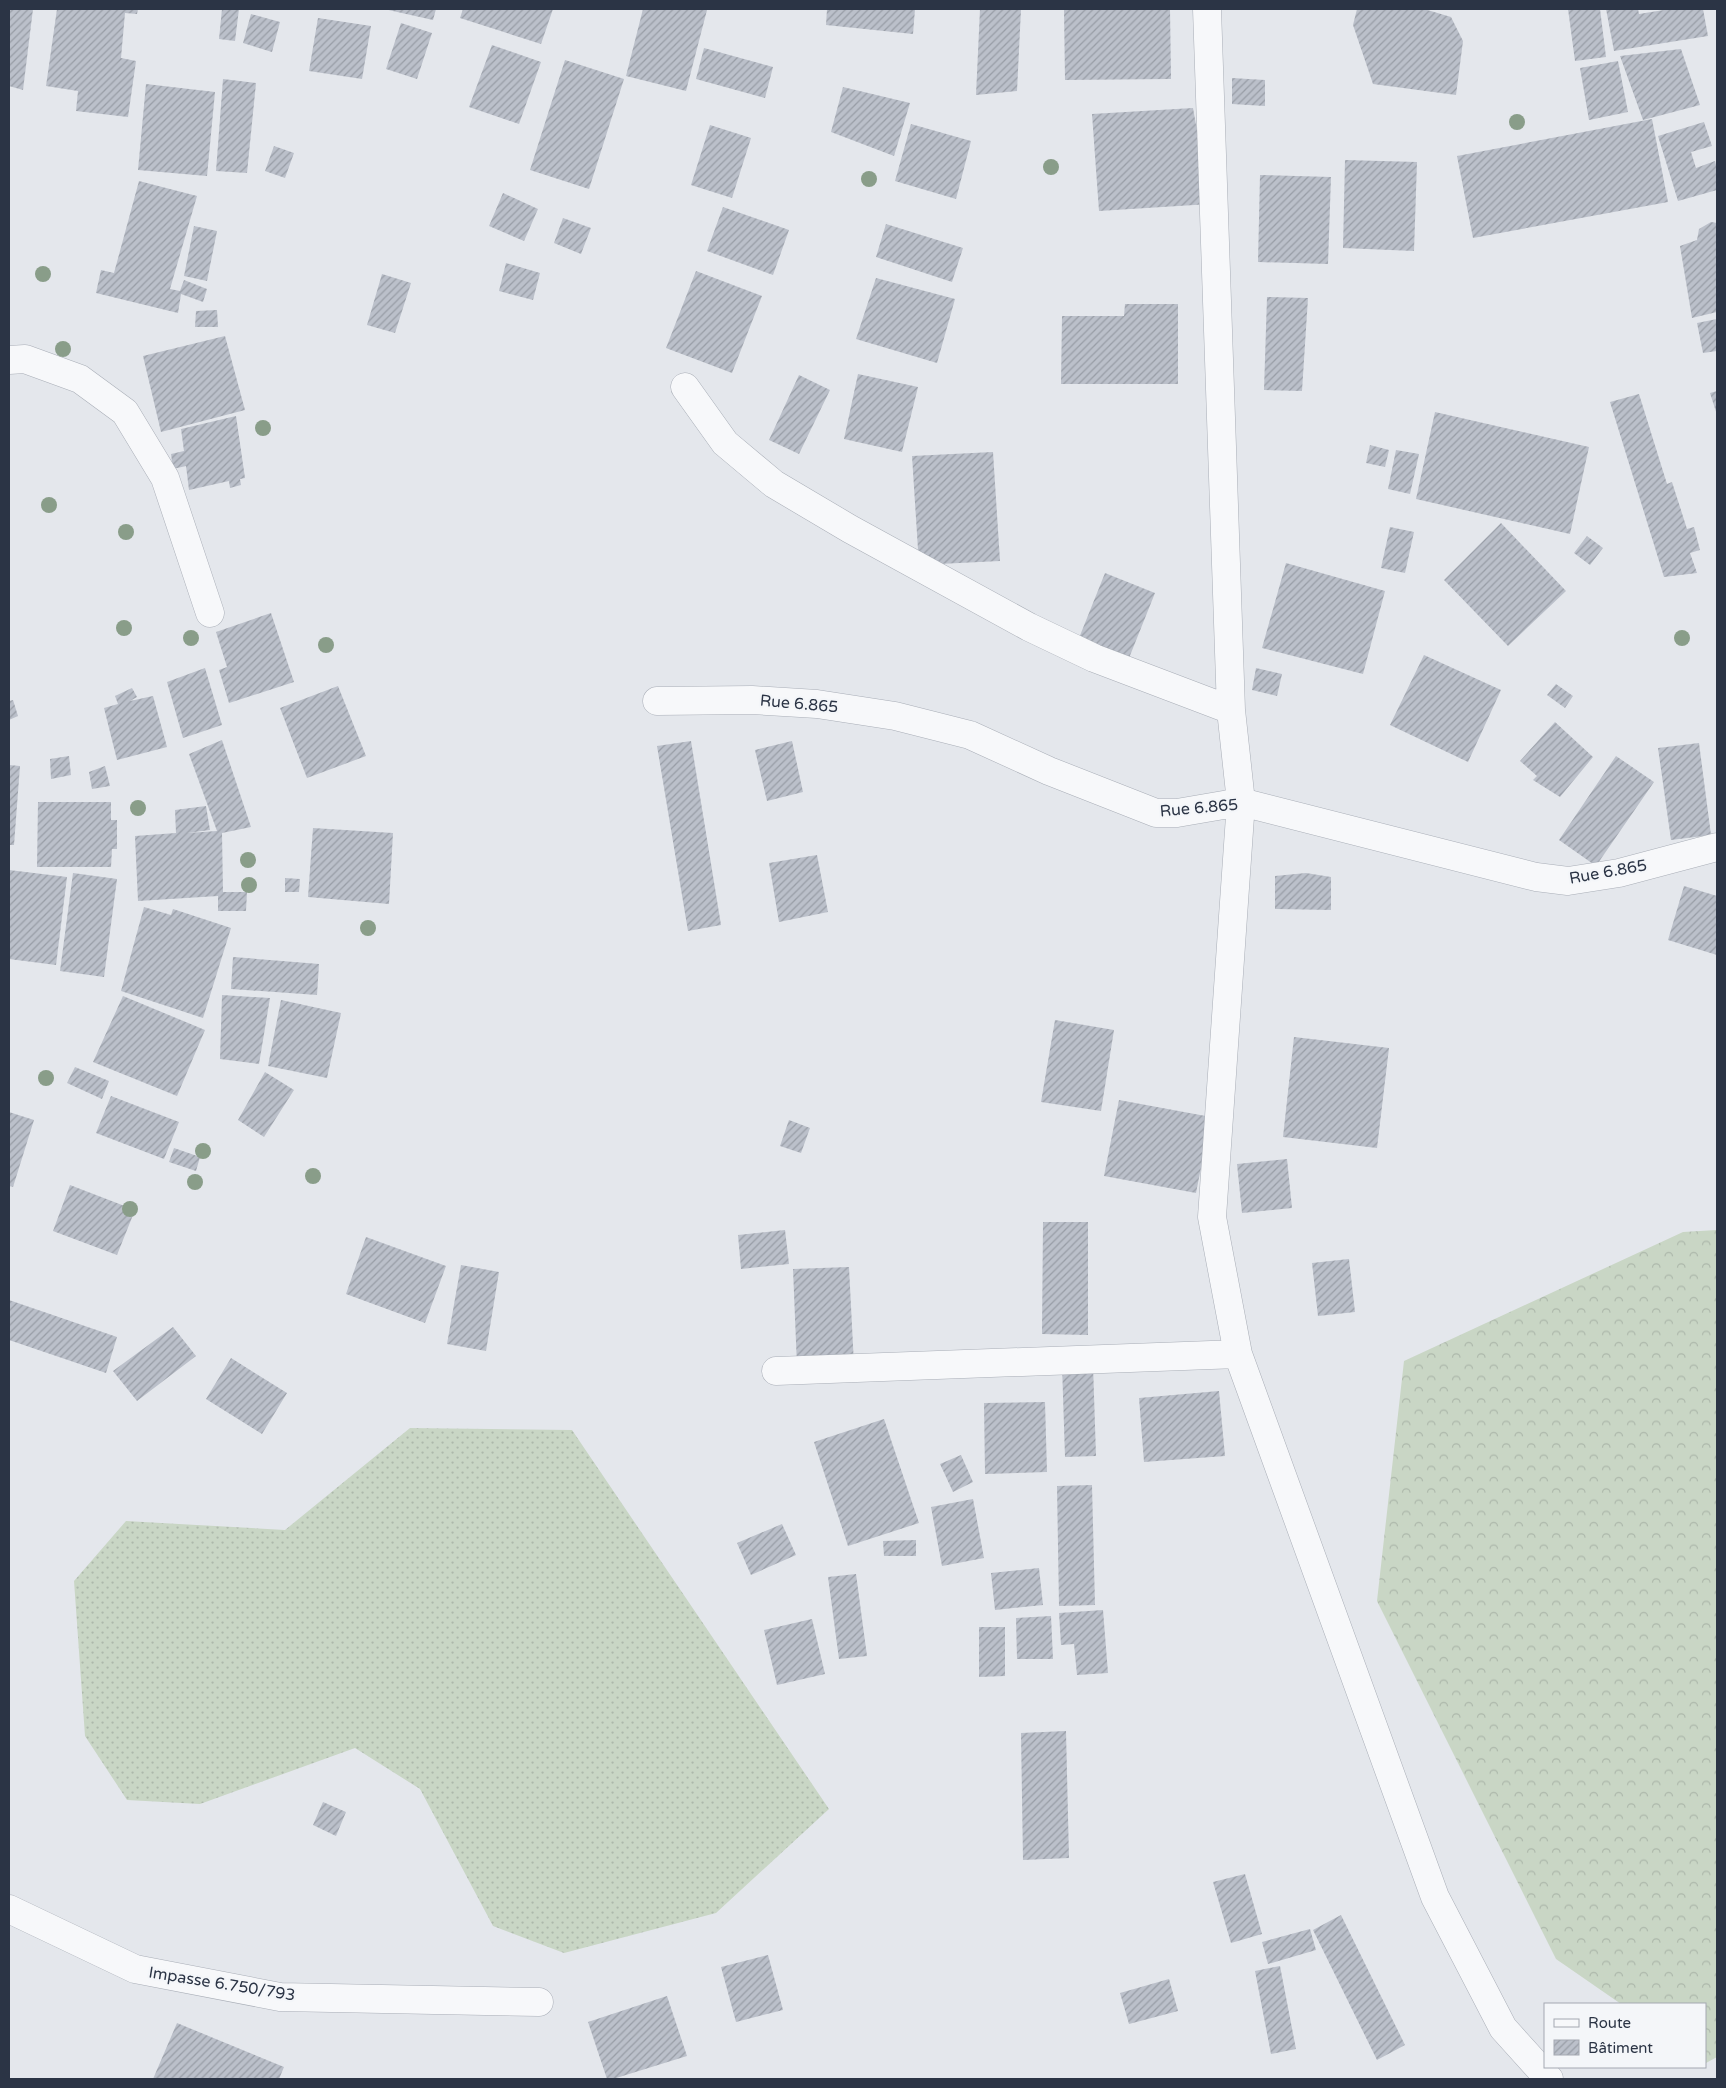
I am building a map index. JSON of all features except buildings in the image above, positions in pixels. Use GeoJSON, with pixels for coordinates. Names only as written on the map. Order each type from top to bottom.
{"type":"FeatureCollection","features":[{"type":"Feature","properties":{"kind":"street"},"geometry":{"type":"LineString","coordinates":[[1207,9],[1231,710],[1241,802],[1212,1217],[1238,1354],[1435,1897],[1503,2028],[1549,2079]]}},
{"type":"Feature","properties":{"kind":"street"},"geometry":{"type":"LineString","coordinates":[[9,360],[25,360],[80,379],[125,412],[165,478],[210,613]]}},
{"type":"Feature","properties":{"kind":"street"},"geometry":{"type":"LineString","coordinates":[[685,387],[725,442],[774,484],[841,524],[1029,627],[1094,658],[1231,710]]}},
{"type":"Feature","properties":{"kind":"street","name":"Rue 6.865"},"geometry":{"type":"LineString","coordinates":[[657,700],[770,701],[817,704],[895,716],[970,735],[1049,771],[1156,813],[1177,813],[1241,802],[1536,877],[1568,881],[1619,873],[1717,847]]}},
{"type":"Feature","properties":{"kind":"street"},"geometry":{"type":"LineString","coordinates":[[776,1371],[1238,1354]]}},
{"type":"Feature","properties":{"kind":"street","name":"Impasse 6.750/793"},"geometry":{"type":"LineString","coordinates":[[9,1909],[135,1970],[280,1997],[539,2002]]}},
{"type":"Feature","properties":{"kind":"green space"},"geometry":{"type":"Polygon","coordinates":[[[1717,1230],[1717,2057],[1706,2063],[1706,2003],[1620,2003],[1556,1959],[1377,1601],[1404,1361],[1683,1232],[1717,1230]]]}},
{"type":"Feature","properties":{"kind":"green space"},"geometry":{"type":"Polygon","coordinates":[[[410,1428],[572,1430],[829,1809],[716,1913],[564,1953],[493,1926],[420,1789],[355,1748],[200,1804],[127,1800],[85,1736],[74,1581],[126,1521],[285,1530],[410,1428]]]}}]}
